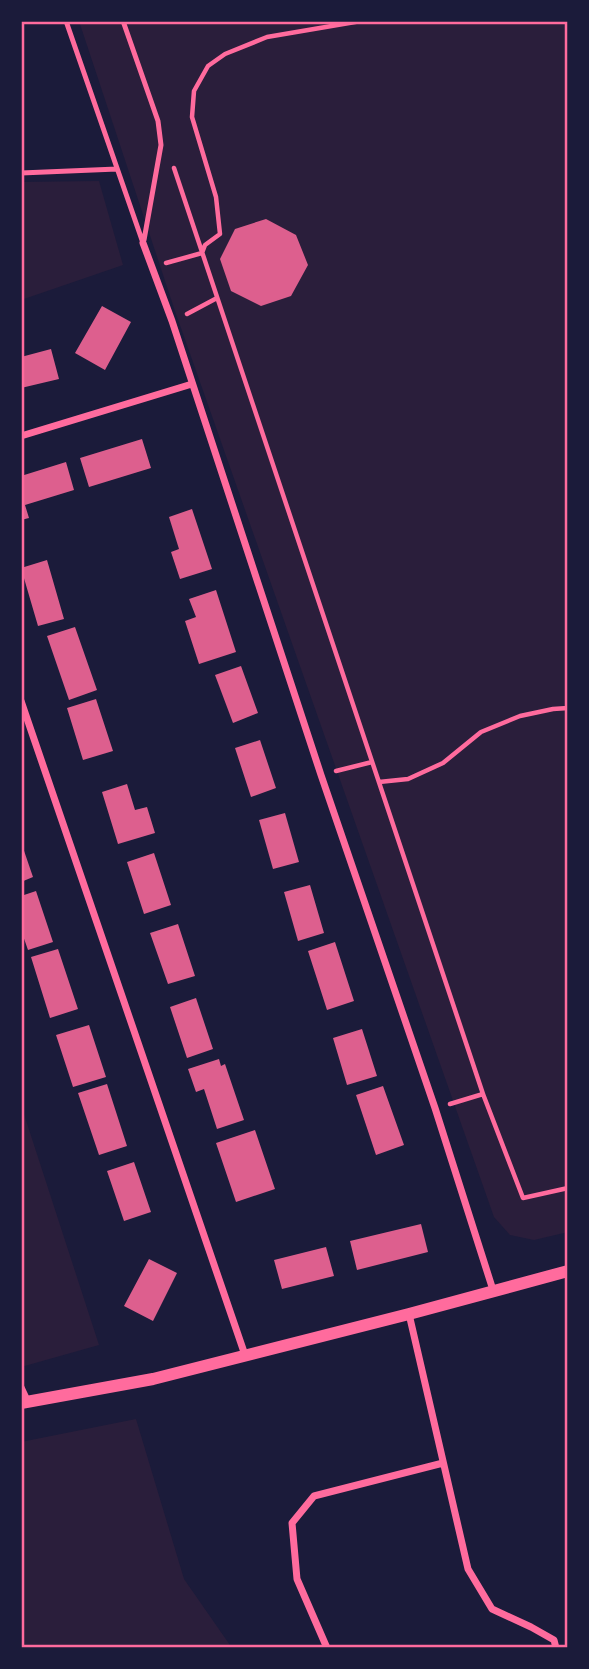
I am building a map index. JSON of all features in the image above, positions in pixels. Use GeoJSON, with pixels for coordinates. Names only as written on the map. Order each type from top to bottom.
{"type":"FeatureCollection","features":[{"type":"Feature","properties":{"kind":"street"},"geometry":{"type":"LineString","coordinates":[[143,243],[172,321],[321,775],[435,1108],[493,1290]]}},
{"type":"Feature","properties":{"kind":"street"},"geometry":{"type":"LineString","coordinates":[[21,436],[192,384]]}},
{"type":"Feature","properties":{"kind":"street"},"geometry":{"type":"LineString","coordinates":[[21,701],[246,1355]]}},
{"type":"Feature","properties":{"kind":"street"},"geometry":{"type":"LineString","coordinates":[[25,1402],[153,1379],[568,1271]]}},
{"type":"Feature","properties":{"kind":"street"},"geometry":{"type":"LineString","coordinates":[[409,1314],[468,1569],[492,1609],[554,1640],[556,1648]]}},
{"type":"Feature","properties":{"kind":"street"},"geometry":{"type":"LineString","coordinates":[[327,1648],[297,1579],[292,1523],[314,1496],[443,1463]]}},
{"type":"Feature","properties":{"kind":"lane"},"geometry":{"type":"LineString","coordinates":[[66,21],[143,243]]}},
{"type":"Feature","properties":{"kind":"lane"},"geometry":{"type":"LineString","coordinates":[[123,21],[158,121],[161,145],[143,243]]}},
{"type":"Feature","properties":{"kind":"lane"},"geometry":{"type":"LineString","coordinates":[[21,173],[117,169]]}},
{"type":"Feature","properties":{"kind":"lane"},"geometry":{"type":"LineString","coordinates":[[21,1385],[25,1402]]}},
{"type":"Feature","properties":{"kind":"path"},"geometry":{"type":"LineString","coordinates":[[202,253],[205,245],[220,234],[216,197],[192,117],[194,91],[208,66],[225,54],[267,37],[361,21]]}},
{"type":"Feature","properties":{"kind":"path"},"geometry":{"type":"LineString","coordinates":[[171,160],[483,1094],[523,1198],[568,1188]]}},
{"type":"Feature","properties":{"kind":"path"},"geometry":{"type":"LineString","coordinates":[[152,267],[202,253]]}},
{"type":"Feature","properties":{"kind":"path"},"geometry":{"type":"LineString","coordinates":[[172,321],[217,298]]}},
{"type":"Feature","properties":{"kind":"path"},"geometry":{"type":"LineString","coordinates":[[379,782],[408,779],[443,763],[481,732],[520,716],[553,709],[568,709]]}},
{"type":"Feature","properties":{"kind":"path"},"geometry":{"type":"LineString","coordinates":[[321,775],[372,762]]}},
{"type":"Feature","properties":{"kind":"path"},"geometry":{"type":"LineString","coordinates":[[435,1108],[483,1094]]}},
{"type":"Feature","properties":{"kind":"shaded area"},"geometry":{"type":"Polygon","coordinates":[[[79,21],[568,21],[568,1232],[534,1240],[510,1235],[494,1217],[175,311],[79,21]]]}},
{"type":"Feature","properties":{"kind":"shaded area"},"geometry":{"type":"Polygon","coordinates":[[[99,181],[123,265],[21,300],[21,182],[99,181]]]}},
{"type":"Feature","properties":{"kind":"shaded area"},"geometry":{"type":"Polygon","coordinates":[[[21,1105],[99,1345],[21,1367],[21,1105]]]}},
{"type":"Feature","properties":{"kind":"shaded area"},"geometry":{"type":"Polygon","coordinates":[[[136,1419],[184,1579],[232,1648],[21,1648],[21,1442],[136,1419]]]}},
{"type":"Feature","properties":{"kind":"building"},"geometry":{"type":"Polygon","coordinates":[[[266,219],[296,235],[308,265],[291,296],[261,306],[231,291],[220,259],[235,229],[266,219]]]}},
{"type":"Feature","properties":{"kind":"building"},"geometry":{"type":"Polygon","coordinates":[[[102,306],[131,322],[105,370],[75,353],[102,306]]]}},
{"type":"Feature","properties":{"kind":"building"},"geometry":{"type":"Polygon","coordinates":[[[51,349],[59,379],[21,388],[21,357],[51,349]]]}},
{"type":"Feature","properties":{"kind":"building"},"geometry":{"type":"Polygon","coordinates":[[[142,439],[151,468],[89,487],[80,458],[142,439]]]}},
{"type":"Feature","properties":{"kind":"building"},"geometry":{"type":"Polygon","coordinates":[[[66,462],[74,490],[25,505],[29,518],[21,520],[21,476],[66,462]]]}},
{"type":"Feature","properties":{"kind":"building"},"geometry":{"type":"Polygon","coordinates":[[[192,509],[212,569],[180,579],[171,552],[179,549],[169,517],[192,509]]]}},
{"type":"Feature","properties":{"kind":"building"},"geometry":{"type":"Polygon","coordinates":[[[47,560],[64,619],[38,626],[21,568],[47,560]]]}},
{"type":"Feature","properties":{"kind":"building"},"geometry":{"type":"Polygon","coordinates":[[[216,590],[236,652],[199,664],[185,621],[196,617],[189,599],[216,590]]]}},
{"type":"Feature","properties":{"kind":"building"},"geometry":{"type":"Polygon","coordinates":[[[75,627],[97,690],[69,700],[47,636],[75,627]]]}},
{"type":"Feature","properties":{"kind":"building"},"geometry":{"type":"Polygon","coordinates":[[[241,666],[258,713],[233,723],[215,675],[241,666]]]}},
{"type":"Feature","properties":{"kind":"building"},"geometry":{"type":"Polygon","coordinates":[[[96,699],[113,751],[83,760],[67,708],[96,699]]]}},
{"type":"Feature","properties":{"kind":"building"},"geometry":{"type":"Polygon","coordinates":[[[260,740],[276,788],[251,797],[235,748],[260,740]]]}},
{"type":"Feature","properties":{"kind":"building"},"geometry":{"type":"Polygon","coordinates":[[[127,784],[135,810],[147,807],[155,833],[118,844],[102,792],[127,784]]]}},
{"type":"Feature","properties":{"kind":"building"},"geometry":{"type":"Polygon","coordinates":[[[285,813],[299,862],[273,869],[259,820],[285,813]]]}},
{"type":"Feature","properties":{"kind":"building"},"geometry":{"type":"Polygon","coordinates":[[[21,842],[33,877],[21,882],[21,842]]]}},
{"type":"Feature","properties":{"kind":"building"},"geometry":{"type":"Polygon","coordinates":[[[154,853],[171,905],[144,914],[127,862],[154,853]]]}},
{"type":"Feature","properties":{"kind":"building"},"geometry":{"type":"Polygon","coordinates":[[[310,885],[324,933],[298,941],[284,892],[310,885]]]}},
{"type":"Feature","properties":{"kind":"building"},"geometry":{"type":"Polygon","coordinates":[[[36,891],[53,942],[28,950],[21,930],[21,896],[36,891]]]}},
{"type":"Feature","properties":{"kind":"building"},"geometry":{"type":"Polygon","coordinates":[[[178,924],[195,976],[168,984],[150,933],[178,924]]]}},
{"type":"Feature","properties":{"kind":"building"},"geometry":{"type":"Polygon","coordinates":[[[335,942],[354,1001],[327,1010],[308,951],[335,942]]]}},
{"type":"Feature","properties":{"kind":"building"},"geometry":{"type":"Polygon","coordinates":[[[58,949],[78,1009],[50,1018],[31,957],[58,949]]]}},
{"type":"Feature","properties":{"kind":"building"},"geometry":{"type":"Polygon","coordinates":[[[196,998],[213,1049],[187,1058],[170,1007],[196,998]]]}},
{"type":"Feature","properties":{"kind":"building"},"geometry":{"type":"Polygon","coordinates":[[[89,1025],[106,1077],[73,1087],[56,1035],[89,1025]]]}},
{"type":"Feature","properties":{"kind":"building"},"geometry":{"type":"Polygon","coordinates":[[[362,1029],[377,1076],[347,1085],[333,1038],[362,1029]]]}},
{"type":"Feature","properties":{"kind":"building"},"geometry":{"type":"Polygon","coordinates":[[[219,1059],[221,1066],[225,1064],[244,1120],[217,1129],[204,1089],[196,1092],[188,1069],[219,1059]]]}},
{"type":"Feature","properties":{"kind":"building"},"geometry":{"type":"Polygon","coordinates":[[[107,1084],[127,1146],[99,1155],[78,1093],[107,1084]]]}},
{"type":"Feature","properties":{"kind":"building"},"geometry":{"type":"Polygon","coordinates":[[[383,1086],[404,1145],[376,1155],[356,1095],[383,1086]]]}},
{"type":"Feature","properties":{"kind":"building"},"geometry":{"type":"Polygon","coordinates":[[[255,1130],[275,1189],[236,1202],[216,1143],[255,1130]]]}},
{"type":"Feature","properties":{"kind":"building"},"geometry":{"type":"Polygon","coordinates":[[[134,1162],[151,1212],[124,1221],[107,1171],[134,1162]]]}},
{"type":"Feature","properties":{"kind":"building"},"geometry":{"type":"Polygon","coordinates":[[[421,1224],[428,1252],[357,1270],[350,1241],[421,1224]]]}},
{"type":"Feature","properties":{"kind":"building"},"geometry":{"type":"Polygon","coordinates":[[[326,1247],[334,1276],[282,1289],[274,1260],[326,1247]]]}},
{"type":"Feature","properties":{"kind":"building"},"geometry":{"type":"Polygon","coordinates":[[[149,1259],[177,1273],[153,1321],[124,1306],[149,1259]]]}}]}
